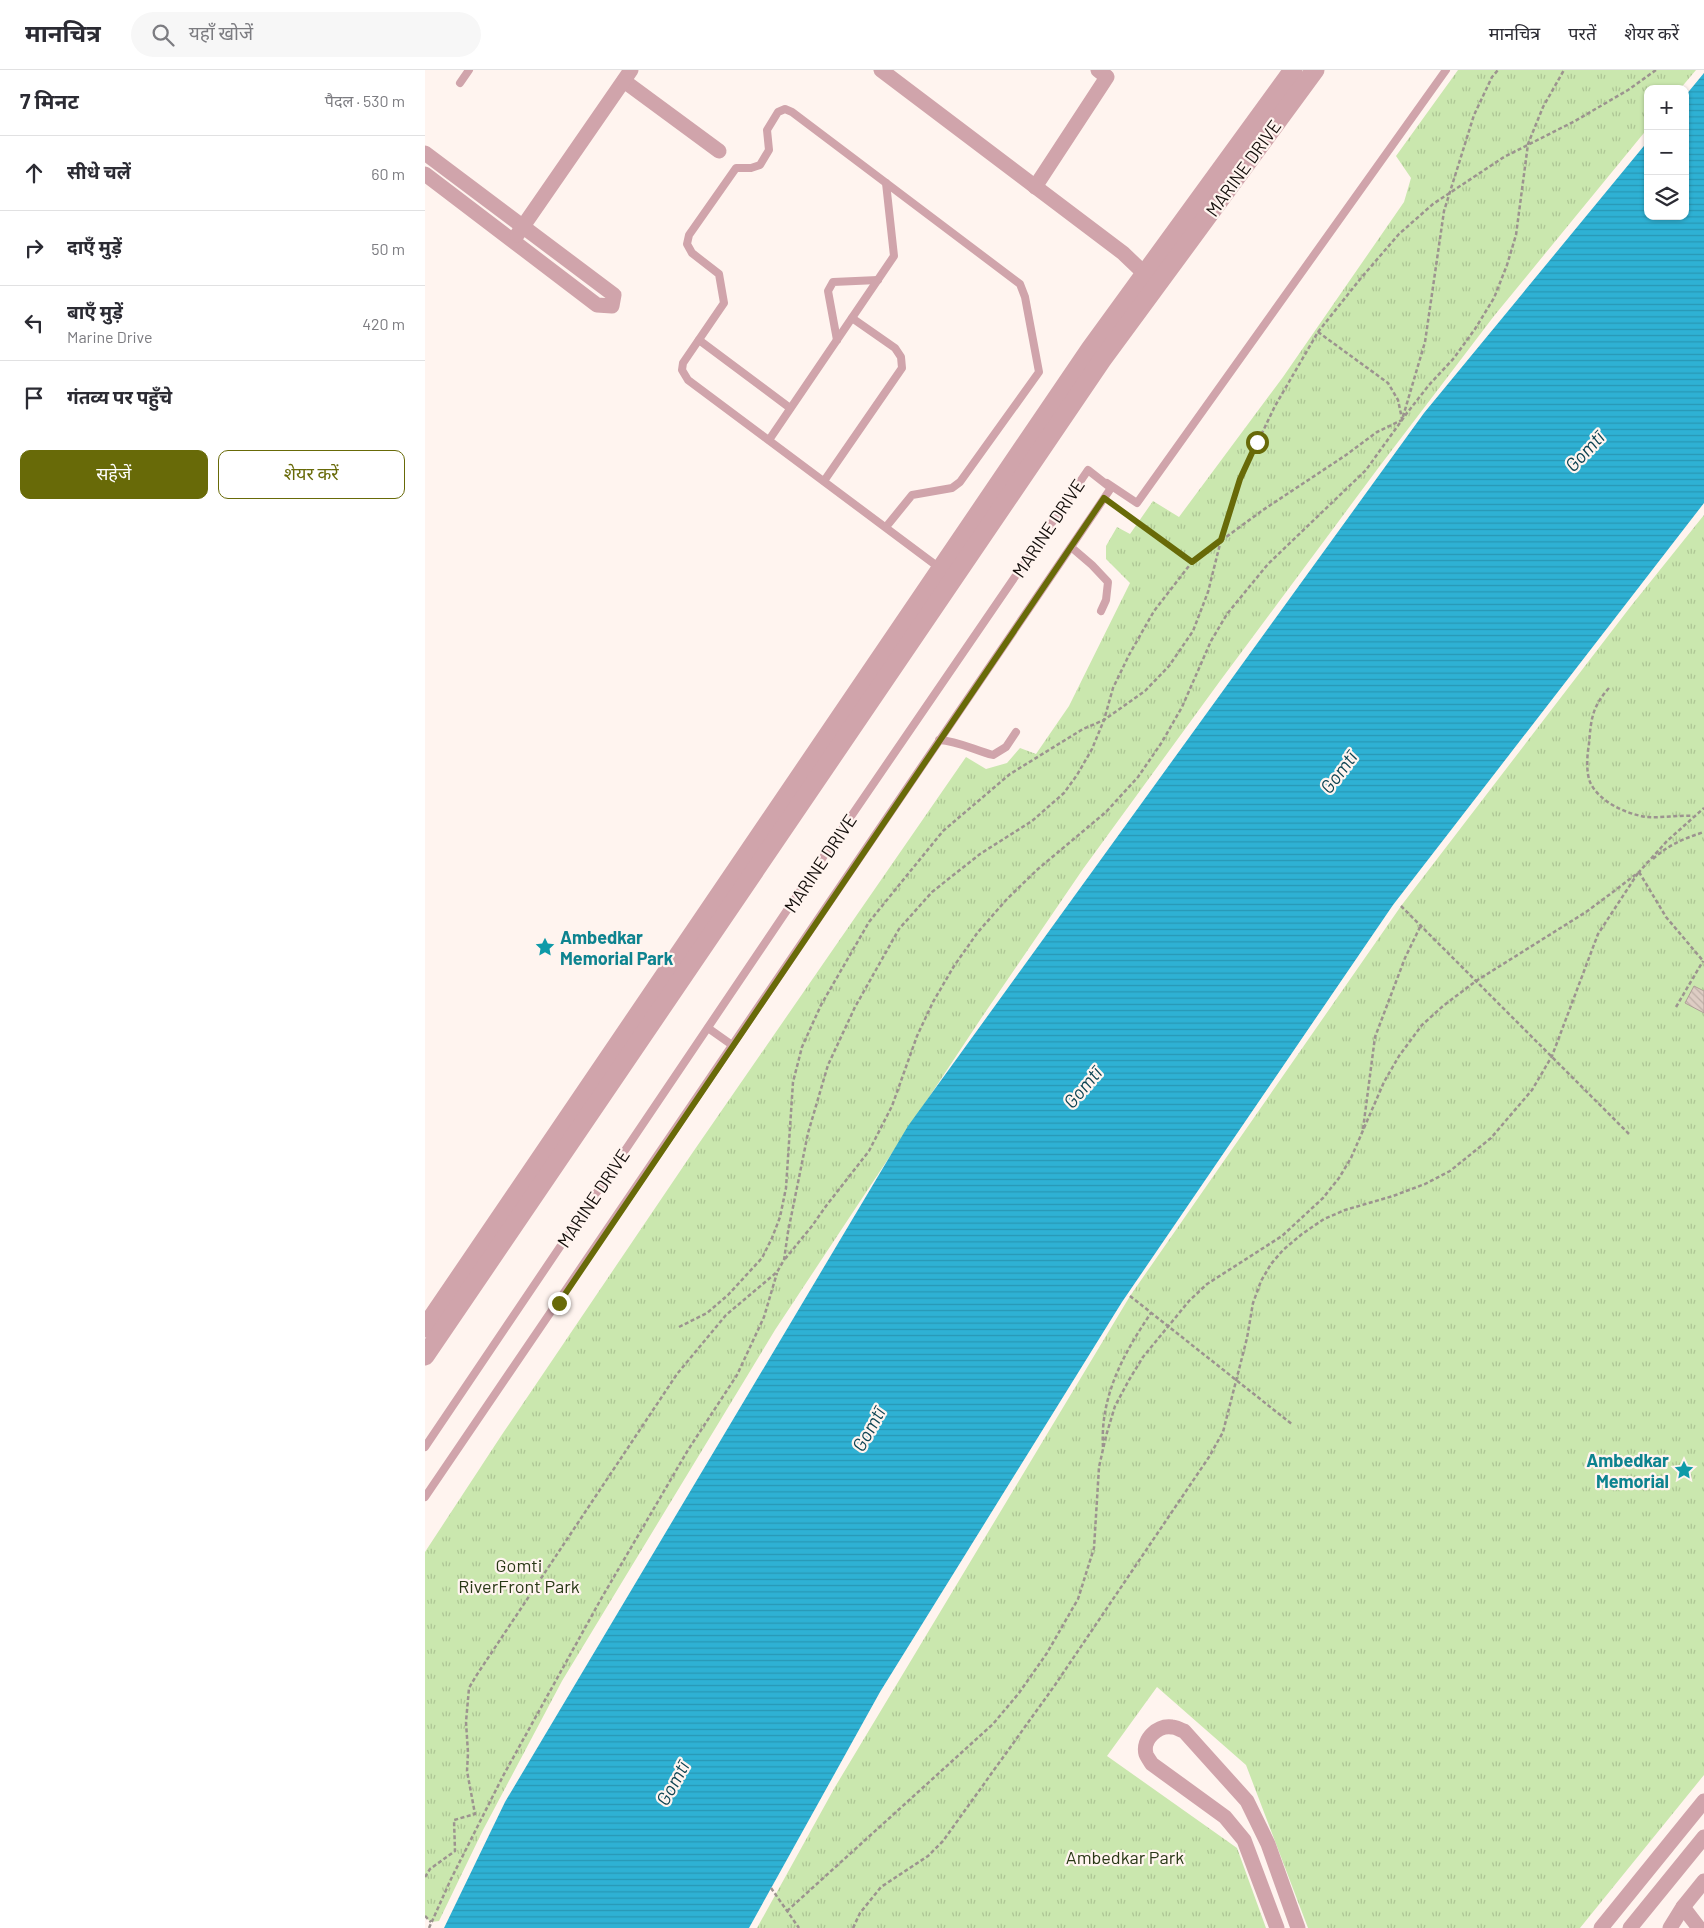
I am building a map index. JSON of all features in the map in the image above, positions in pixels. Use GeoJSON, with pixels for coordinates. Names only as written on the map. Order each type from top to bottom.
{"type":"FeatureCollection","features":[{"type":"Feature","properties":{"kind":"street"},"geometry":{"type":"LineString","coordinates":[[881,70],[1123,253],[1145,274]]}},
{"type":"Feature","properties":{"kind":"street"},"geometry":{"type":"LineString","coordinates":[[1035,186],[1107,77],[1098,70]]}},
{"type":"Feature","properties":{"kind":"street","name":"MARINE DRIVE"},"geometry":{"type":"LineString","coordinates":[[425,1328],[1084,358],[1293,70]]}},
{"type":"Feature","properties":{"kind":"street","name":"MARINE DRIVE"},"geometry":{"type":"LineString","coordinates":[[425,1356],[1102,360],[1315,70]]}},
{"type":"Feature","properties":{"kind":"street"},"geometry":{"type":"LineString","coordinates":[[513,240],[628,75],[719,151]]}},
{"type":"Feature","properties":{"kind":"street"},"geometry":{"type":"LineString","coordinates":[[425,153],[614,295],[612,306],[597,305],[425,174]]}},
{"type":"Feature","properties":{"kind":"street"},"geometry":{"type":"LineString","coordinates":[[1277,1928],[1244,1840],[1225,1817],[1152,1764],[1146,1754],[1147,1740],[1154,1731],[1163,1727],[1172,1727],[1184,1731],[1247,1802],[1267,1844],[1298,1928]]}},
{"type":"Feature","properties":{"kind":"street"},"geometry":{"type":"LineString","coordinates":[[1601,1928],[1704,1801]]}},
{"type":"Feature","properties":{"kind":"street"},"geometry":{"type":"LineString","coordinates":[[1630,1928],[1704,1837]]}},
{"type":"Feature","properties":{"kind":"street"},"geometry":{"type":"LineString","coordinates":[[1670,1928],[1683,1907],[1704,1881]]}},
{"type":"Feature","properties":{"kind":"street"},"geometry":{"type":"LineString","coordinates":[[1683,1907],[1699,1928]]}},
{"type":"Feature","properties":{"kind":"lane"},"geometry":{"type":"LineString","coordinates":[[460,83],[469,70]]}},
{"type":"Feature","properties":{"kind":"lane"},"geometry":{"type":"LineString","coordinates":[[1099,478],[1137,503],[1446,70]]}},
{"type":"Feature","properties":{"kind":"lane"},"geometry":{"type":"LineString","coordinates":[[886,528],[912,495],[952,488],[960,482],[1039,372],[1025,297],[1019,284],[792,112],[785,109],[778,112],[767,130],[769,150],[760,165],[751,168],[736,168],[689,235],[687,244],[692,253],[719,274],[724,303],[683,363],[682,370],[688,380],[824,481],[886,528],[941,569]]}},
{"type":"Feature","properties":{"kind":"lane"},"geometry":{"type":"LineString","coordinates":[[769,440],[895,256],[886,183]]}},
{"type":"Feature","properties":{"kind":"lane"},"geometry":{"type":"LineString","coordinates":[[837,340],[828,291],[833,282],[878,280]]}},
{"type":"Feature","properties":{"kind":"lane"},"geometry":{"type":"LineString","coordinates":[[824,481],[902,368],[901,357],[895,348],[852,318]]}},
{"type":"Feature","properties":{"kind":"lane"},"geometry":{"type":"LineString","coordinates":[[699,340],[790,408]]}},
{"type":"Feature","properties":{"kind":"lane","name":"MARINE DRIVE"},"geometry":{"type":"LineString","coordinates":[[425,1447],[1088,470],[1111,488],[425,1497]]}},
{"type":"Feature","properties":{"kind":"lane"},"geometry":{"type":"LineString","coordinates":[[1071,547],[1108,582],[1106,600],[1101,611]]}},
{"type":"Feature","properties":{"kind":"lane"},"geometry":{"type":"LineString","coordinates":[[939,740],[954,741],[976,751],[993,754],[1006,747],[1016,732]]}},
{"type":"Feature","properties":{"kind":"lane"},"geometry":{"type":"LineString","coordinates":[[708,1028],[732,1045]]}},
{"type":"Feature","properties":{"kind":"path"},"geometry":{"type":"LineString","coordinates":[[784,1260],[807,1133],[828,1065],[855,1007],[899,929],[932,892],[980,854],[1032,821],[1064,793],[1092,749],[1104,720],[1113,688],[1129,655],[1155,610],[1192,562],[1377,432],[1402,420],[1425,342],[1444,211],[1474,115],[1497,70]]}},
{"type":"Feature","properties":{"kind":"path"},"geometry":{"type":"LineString","coordinates":[[429,1928],[503,1776],[601,1599],[688,1450],[737,1375],[764,1317],[777,1272],[784,1260],[869,1151],[892,1106],[917,1036],[933,1002],[954,966],[978,932],[1007,899],[1032,875],[1106,812],[1138,777],[1162,742],[1182,707],[1211,641],[1227,614],[1268,564],[1366,470],[1429,385],[1454,358],[1494,298],[1516,235],[1528,144],[1543,107],[1564,70]]}},
{"type":"Feature","properties":{"kind":"path"},"geometry":{"type":"LineString","coordinates":[[679,1327],[707,1313],[728,1295],[762,1258],[772,1238],[780,1217],[786,1188],[793,1082],[802,1047],[821,1005],[869,922],[943,832],[1003,780],[1083,729],[1104,720],[1145,691],[1169,666],[1193,631],[1208,592],[1221,540],[1240,479],[1289,380],[1318,332],[1399,234],[1433,204],[1504,157],[1575,121],[1628,90],[1656,70]]}},
{"type":"Feature","properties":{"kind":"path"},"geometry":{"type":"LineString","coordinates":[[1318,332],[1388,383],[1398,400],[1402,420]]}},
{"type":"Feature","properties":{"kind":"path"},"geometry":{"type":"LineString","coordinates":[[1104,498],[1192,562]]}},
{"type":"Feature","properties":{"kind":"path"},"geometry":{"type":"LineString","coordinates":[[1609,688],[1598,701],[1591,720],[1587,755],[1589,780],[1596,792],[1610,804],[1630,813],[1648,817],[1694,816]]}},
{"type":"Feature","properties":{"kind":"path"},"geometry":{"type":"LineString","coordinates":[[853,1928],[860,1913],[881,1886],[928,1856],[943,1841],[1055,1685],[1209,1456],[1223,1432],[1247,1338],[1253,1303],[1261,1281],[1271,1264],[1283,1250],[1324,1219],[1345,1210],[1393,1196],[1425,1184],[1450,1171],[1491,1138],[1510,1118],[1532,1090],[1552,1056],[1599,934],[1639,872],[1667,841],[1704,808]]}},
{"type":"Feature","properties":{"kind":"path"},"geometry":{"type":"LineString","coordinates":[[787,1911],[993,1724],[1019,1693],[1047,1653],[1078,1599],[1087,1574],[1094,1548],[1099,1467],[1115,1406],[1143,1357],[1167,1326],[1207,1284],[1282,1236],[1306,1215],[1339,1178],[1363,1133],[1385,1082],[1405,1048],[1429,1019],[1443,1006],[1476,981],[1586,912],[1639,872],[1663,849],[1683,838],[1704,832]]}},
{"type":"Feature","properties":{"kind":"path"},"geometry":{"type":"LineString","coordinates":[[1639,872],[1648,890],[1666,917],[1703,962],[1676,1007]]}},
{"type":"Feature","properties":{"kind":"path"},"geometry":{"type":"LineString","coordinates":[[1401,906],[1629,1134]]}},
{"type":"Feature","properties":{"kind":"path"},"geometry":{"type":"LineString","coordinates":[[1363,1133],[1375,1037],[1405,958],[1421,925]]}},
{"type":"Feature","properties":{"kind":"path"},"geometry":{"type":"LineString","coordinates":[[425,1877],[430,1869],[455,1851],[454,1820],[475,1814],[467,1771],[466,1722],[469,1688],[682,1368],[726,1315],[777,1272]]}},
{"type":"Feature","properties":{"kind":"path"},"geometry":{"type":"LineString","coordinates":[[1130,1296],[1293,1425]]}},
{"type":"Feature","properties":{"kind":"path"},"geometry":{"type":"LineString","coordinates":[[1103,1451],[1102,1430],[1104,1411],[1110,1389],[1122,1360],[1151,1313]]}},
{"type":"Feature","properties":{"kind":"path"},"geometry":{"type":"LineString","coordinates":[[771,1888],[799,1928]]}},
{"type":"Feature","properties":{"kind":"path"},"geometry":{"type":"LineString","coordinates":[[425,1916],[431,1922]]}},
{"type":"Feature","properties":{"kind":"green space","name":"Gomti RiverFront Park"},"geometry":{"type":"Polygon","coordinates":[[[1458,70],[1696,70],[1683,85],[1644,85],[1644,133],[1494,316],[1379,467],[1083,869],[982,1017],[775,1330],[562,1681],[483,1830],[439,1921],[431,1922],[425,1917],[425,1552],[693,1152],[966,757],[986,769],[1007,763],[1020,748],[1036,754],[1069,706],[1130,583],[1106,559],[1106,546],[1117,527],[1130,534],[1153,501],[1179,517],[1283,377],[1404,202],[1411,178],[1396,156],[1458,70]]]}},
{"type":"Feature","properties":{"kind":"green space","name":"Ambedkar Park"},"geometry":{"type":"Polygon","coordinates":[[[1704,515],[1704,1775],[1580,1928],[1308,1928],[1246,1765],[1157,1687],[1107,1756],[1237,1848],[1266,1928],[757,1928],[835,1787],[1130,1296],[1401,906],[1631,606],[1704,515]]]}},
{"type":"Feature","properties":{"kind":"water","name":"Gomtī"},"geometry":{"type":"Polygon","coordinates":[[[1704,73],[1704,503],[1393,905],[1122,1302],[880,1692],[749,1928],[444,1928],[505,1802],[908,1126],[1424,413],[1644,146],[1644,220],[1689,220],[1689,91],[1704,73]]]}},
{"type":"Feature","properties":{"kind":"building"},"geometry":{"type":"Polygon","coordinates":[[[1694,986],[1704,991],[1704,1013],[1685,1003],[1694,986]]]}},
{"type":"Feature","properties":{"kind":"place","name":"Ambedkar Memorial Park"},"geometry":{"type":"Point","coordinates":[545,947]}},
{"type":"Feature","properties":{"kind":"place","name":"Ambedkar Memorial"},"geometry":{"type":"Point","coordinates":[1684,1470]}},
{"type":"Feature","properties":{"kind":"route"},"geometry":{"type":"LineString","coordinates":[[559,1303],[1104,498],[1192,562],[1221,540],[1240,479],[1257,442]]}}]}
